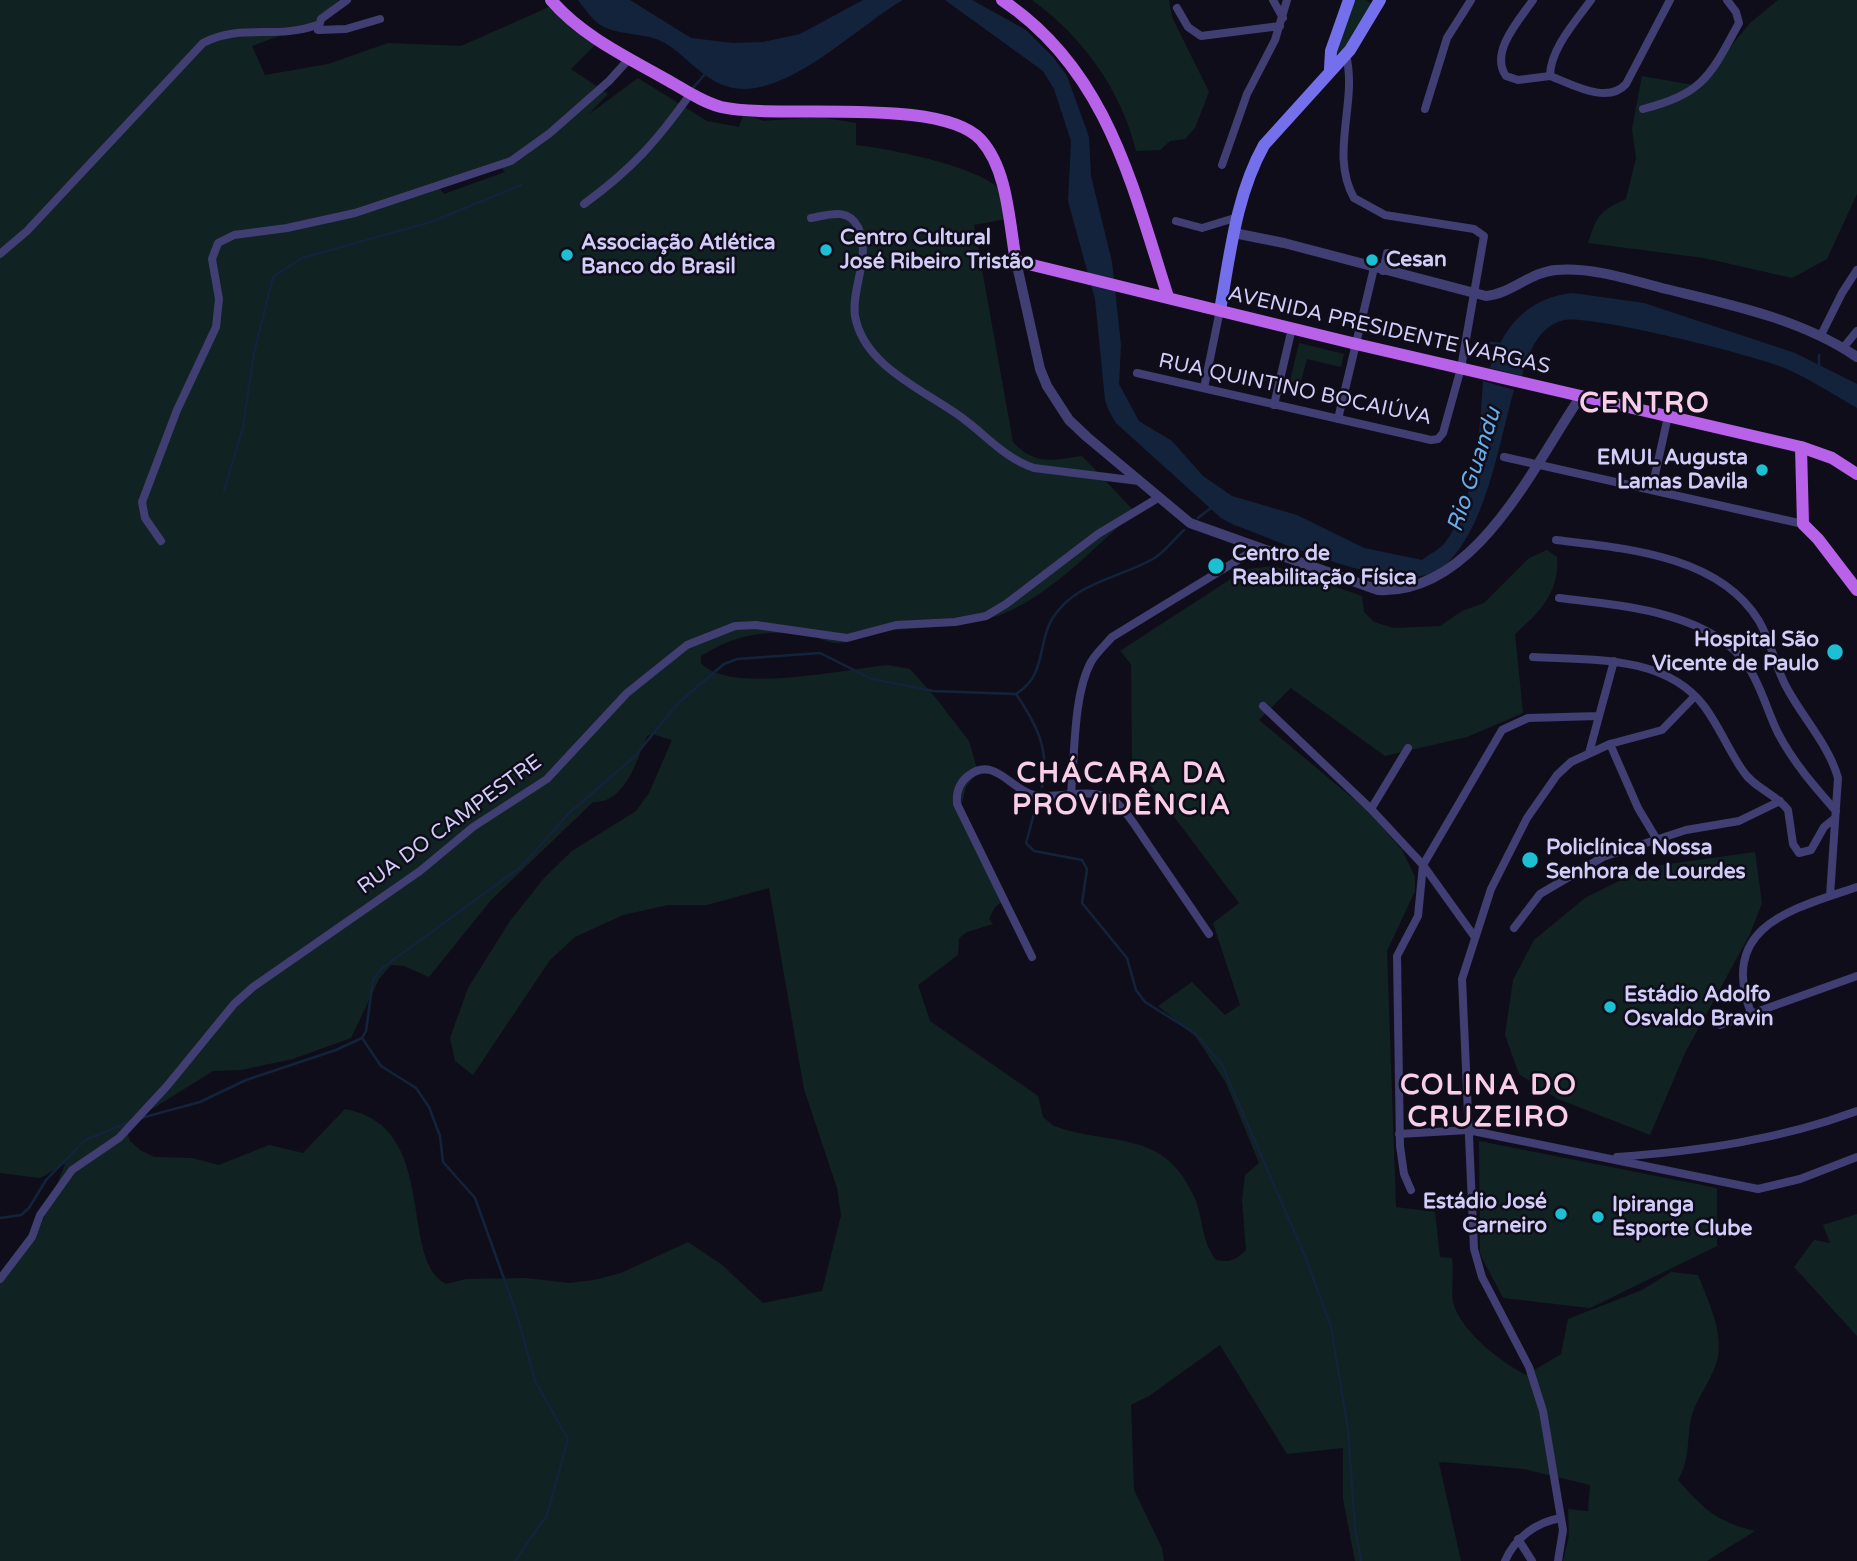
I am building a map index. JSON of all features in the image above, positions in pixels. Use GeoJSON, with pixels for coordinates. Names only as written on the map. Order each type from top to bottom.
{"type":"FeatureCollection","features":[{"type":"Feature","properties":{"kind":"main road"},"geometry":{"type":"LineString","coordinates":[[551,0],[579,28],[629,59],[719,106],[838,109],[893,114],[949,123],[972,132],[993,157],[1003,187],[1016,261]]}},
{"type":"Feature","properties":{"kind":"main road"},"geometry":{"type":"LineString","coordinates":[[1003,0],[1051,41],[1096,99],[1110,127],[1168,297]]}},
{"type":"Feature","properties":{"kind":"main road"},"geometry":{"type":"LineString","coordinates":[[1330,69],[1331,51],[1349,0]]}},
{"type":"Feature","properties":{"kind":"main road"},"geometry":{"type":"LineString","coordinates":[[1220,310],[1238,217],[1251,171],[1264,145],[1330,69],[1346,55],[1380,0]]}},
{"type":"Feature","properties":{"kind":"main road","name":"AVENIDA PRESIDENTE VARGAS"},"geometry":{"type":"LineString","coordinates":[[1016,261],[1116,283],[1356,344],[1801,447],[1832,458],[1857,474]]}},
{"type":"Feature","properties":{"kind":"main road"},"geometry":{"type":"LineString","coordinates":[[1801,447],[1803,524],[1818,538],[1857,590]]}},
{"type":"Feature","properties":{"kind":"street"},"geometry":{"type":"LineString","coordinates":[[0,254],[66,191],[203,43],[225,32],[289,32],[317,25],[347,0]]}},
{"type":"Feature","properties":{"kind":"street"},"geometry":{"type":"LineString","coordinates":[[1273,0],[1281,22]]}},
{"type":"Feature","properties":{"kind":"street"},"geometry":{"type":"LineString","coordinates":[[1222,166],[1247,94],[1281,22],[1287,0]]}},
{"type":"Feature","properties":{"kind":"street"},"geometry":{"type":"LineString","coordinates":[[1425,109],[1447,38],[1471,0]]}},
{"type":"Feature","properties":{"kind":"street"},"geometry":{"type":"LineString","coordinates":[[1533,0],[1505,43],[1501,67],[1506,76],[1518,80],[1550,76],[1609,94],[1626,84],[1670,0]]}},
{"type":"Feature","properties":{"kind":"street"},"geometry":{"type":"LineString","coordinates":[[1550,76],[1551,64],[1561,44],[1591,0]]}},
{"type":"Feature","properties":{"kind":"street"},"geometry":{"type":"LineString","coordinates":[[1643,109],[1670,102],[1702,84],[1739,23],[1736,12],[1727,0]]}},
{"type":"Feature","properties":{"kind":"street"},"geometry":{"type":"LineString","coordinates":[[1177,8],[1188,27],[1201,36],[1281,22]]}},
{"type":"Feature","properties":{"kind":"street"},"geometry":{"type":"LineString","coordinates":[[317,25],[321,32],[380,19]]}},
{"type":"Feature","properties":{"kind":"street"},"geometry":{"type":"LineString","coordinates":[[1346,55],[1351,74],[1343,167],[1354,198],[1385,215],[1474,229],[1485,238],[1461,368]]}},
{"type":"Feature","properties":{"kind":"street"},"geometry":{"type":"LineString","coordinates":[[161,541],[145,518],[142,502],[177,410],[216,327],[219,299],[212,259],[218,243],[234,235],[288,228],[355,213],[512,162],[559,126],[629,59]]}},
{"type":"Feature","properties":{"kind":"street"},"geometry":{"type":"LineString","coordinates":[[584,204],[632,167],[658,138],[691,93]]}},
{"type":"Feature","properties":{"kind":"street"},"geometry":{"type":"LineString","coordinates":[[811,218],[840,213],[851,217],[858,228],[863,247],[855,314],[859,331],[872,351],[893,371],[967,421],[1007,457],[1020,463],[1034,468],[1140,481]]}},
{"type":"Feature","properties":{"kind":"street"},"geometry":{"type":"LineString","coordinates":[[1176,221],[1202,228],[1238,217]]}},
{"type":"Feature","properties":{"kind":"street"},"geometry":{"type":"LineString","coordinates":[[1234,233],[1284,243],[1475,294],[1497,294],[1545,271],[1599,273],[1770,316],[1821,335],[1857,357]]}},
{"type":"Feature","properties":{"kind":"street"},"geometry":{"type":"LineString","coordinates":[[1338,419],[1378,269],[1387,253]]}},
{"type":"Feature","properties":{"kind":"street"},"geometry":{"type":"LineString","coordinates":[[1016,261],[1040,369],[1047,386],[1069,420],[1190,523],[1233,536],[1256,549],[1378,590],[1408,588],[1444,571],[1479,544],[1538,465],[1581,396]]}},
{"type":"Feature","properties":{"kind":"street"},"geometry":{"type":"LineString","coordinates":[[1821,335],[1857,270]]}},
{"type":"Feature","properties":{"kind":"street"},"geometry":{"type":"LineString","coordinates":[[1204,388],[1220,310]]}},
{"type":"Feature","properties":{"kind":"street"},"geometry":{"type":"LineString","coordinates":[[1274,405],[1292,328]]}},
{"type":"Feature","properties":{"kind":"street"},"geometry":{"type":"LineString","coordinates":[[1843,348],[1857,331]]}},
{"type":"Feature","properties":{"kind":"street","name":"RUA QUINTINO BOCAIÚVA"},"geometry":{"type":"LineString","coordinates":[[1137,373],[1431,440],[1438,439],[1443,433],[1461,368]]}},
{"type":"Feature","properties":{"kind":"street"},"geometry":{"type":"LineString","coordinates":[[1655,475],[1668,416]]}},
{"type":"Feature","properties":{"kind":"street"},"geometry":{"type":"LineString","coordinates":[[1504,457],[1803,524]]}},
{"type":"Feature","properties":{"kind":"street","name":"RUA DO CAMPESTRE"},"geometry":{"type":"LineString","coordinates":[[0,1279],[32,1237],[40,1215],[72,1170],[129,1127],[226,1013],[253,987],[420,871],[473,827],[547,779],[627,693],[687,645],[735,626],[756,625],[847,638],[896,625],[955,622],[986,616],[1006,604],[1098,534],[1158,498]]}},
{"type":"Feature","properties":{"kind":"street"},"geometry":{"type":"LineString","coordinates":[[1556,540],[1666,559],[1717,582],[1745,603],[1768,638],[1786,688],[1836,770],[1839,788],[1830,896]]}},
{"type":"Feature","properties":{"kind":"street"},"geometry":{"type":"LineString","coordinates":[[1071,793],[1081,696],[1086,674],[1097,653],[1112,637],[1256,549]]}},
{"type":"Feature","properties":{"kind":"street"},"geometry":{"type":"LineString","coordinates":[[1559,598],[1629,606],[1665,615],[1719,639],[1734,650],[1753,674],[1786,747],[1835,814]]}},
{"type":"Feature","properties":{"kind":"street"},"geometry":{"type":"LineString","coordinates":[[1533,657],[1614,661],[1670,678],[1695,696],[1710,715],[1743,772],[1780,801],[1791,817],[1793,844],[1799,853],[1811,850],[1835,814]]}},
{"type":"Feature","properties":{"kind":"street"},"geometry":{"type":"LineString","coordinates":[[1589,753],[1614,661]]}},
{"type":"Feature","properties":{"kind":"street"},"geometry":{"type":"LineString","coordinates":[[1558,1561],[1563,1530],[1562,1518],[1543,1411],[1535,1384],[1482,1276],[1474,1250],[1462,979],[1491,889],[1527,818],[1557,775],[1571,762],[1610,744],[1662,730],[1695,696]]}},
{"type":"Feature","properties":{"kind":"street"},"geometry":{"type":"LineString","coordinates":[[1263,706],[1371,809],[1423,865],[1474,936]]}},
{"type":"Feature","properties":{"kind":"street"},"geometry":{"type":"LineString","coordinates":[[1411,1190],[1404,1174],[1399,1134],[1397,956],[1418,916],[1423,865],[1502,730],[1528,718],[1598,716]]}},
{"type":"Feature","properties":{"kind":"street"},"geometry":{"type":"LineString","coordinates":[[1610,744],[1638,808],[1656,838]]}},
{"type":"Feature","properties":{"kind":"street"},"geometry":{"type":"LineString","coordinates":[[1371,809],[1408,748]]}},
{"type":"Feature","properties":{"kind":"street"},"geometry":{"type":"LineString","coordinates":[[1032,957],[957,804],[956,795],[970,774],[989,769],[1031,794],[1104,796],[1120,807],[1209,934]]}},
{"type":"Feature","properties":{"kind":"street"},"geometry":{"type":"LineString","coordinates":[[1514,928],[1545,890],[1603,857],[1656,838],[1739,821],[1780,801]]}},
{"type":"Feature","properties":{"kind":"street"},"geometry":{"type":"LineString","coordinates":[[1751,1013],[1743,988],[1743,961],[1756,933],[1769,922],[1857,887]]}},
{"type":"Feature","properties":{"kind":"street"},"geometry":{"type":"LineString","coordinates":[[1720,1025],[1857,976]]}},
{"type":"Feature","properties":{"kind":"street"},"geometry":{"type":"LineString","coordinates":[[1607,1158],[1660,1154],[1764,1139],[1814,1128],[1857,1111]]}},
{"type":"Feature","properties":{"kind":"street"},"geometry":{"type":"LineString","coordinates":[[1399,1134],[1468,1130],[1758,1189],[1800,1179],[1857,1157]]}},
{"type":"Feature","properties":{"kind":"street"},"geometry":{"type":"LineString","coordinates":[[1505,1561],[1518,1539],[1537,1527],[1562,1518]]}},
{"type":"Feature","properties":{"kind":"street"},"geometry":{"type":"LineString","coordinates":[[1518,1539],[1532,1561]]}},
{"type":"Feature","properties":{"kind":"shaded area"},"geometry":{"type":"Polygon","coordinates":[[[0,0],[339,0],[322,20],[252,46],[265,75],[328,64],[388,43],[461,46],[558,3],[596,44],[571,69],[608,94],[588,115],[638,78],[707,121],[739,127],[744,113],[763,121],[819,117],[856,123],[856,145],[890,150],[954,166],[989,181],[1001,190],[1006,219],[974,225],[1013,442],[1029,455],[1045,460],[1082,456],[1135,512],[1057,581],[1023,604],[991,618],[930,628],[884,631],[844,643],[794,633],[752,635],[713,649],[701,656],[701,663],[715,672],[761,679],[818,675],[888,665],[910,669],[935,697],[969,741],[978,772],[966,787],[961,807],[1006,899],[995,907],[989,919],[993,924],[967,932],[959,938],[958,955],[918,985],[930,1021],[1038,1096],[1043,1117],[1054,1126],[1135,1144],[1153,1150],[1169,1161],[1183,1176],[1195,1199],[1205,1238],[1216,1260],[1232,1260],[1246,1250],[1242,1200],[1245,1175],[1259,1163],[1226,1083],[1196,1037],[1158,1006],[1192,982],[1225,1015],[1240,1005],[1213,923],[1239,903],[1132,761],[1131,664],[1120,651],[1246,569],[1274,566],[1362,596],[1364,612],[1374,622],[1394,628],[1440,626],[1462,611],[1484,603],[1529,558],[1547,550],[1557,557],[1555,581],[1546,601],[1515,634],[1523,713],[1467,737],[1385,756],[1291,688],[1259,720],[1367,810],[1402,850],[1415,877],[1415,891],[1387,951],[1396,1207],[1435,1212],[1440,1257],[1452,1258],[1452,1298],[1457,1313],[1483,1345],[1505,1363],[1526,1375],[1561,1354],[1568,1319],[1642,1290],[1671,1272],[1698,1275],[1711,1307],[1719,1353],[1691,1418],[1686,1457],[1678,1480],[1712,1513],[1730,1523],[1755,1531],[1707,1561],[1563,1561],[1569,1536],[1568,1509],[1588,1511],[1590,1485],[1524,1469],[1444,1462],[1439,1463],[1461,1561],[1355,1561],[1343,1499],[1343,1448],[1287,1454],[1220,1345],[1149,1396],[1131,1405],[1134,1490],[1162,1548],[1164,1561],[0,1561],[0,1278],[29,1246],[41,1225],[65,1164],[40,1178],[0,1173],[0,0]],[[501,168],[439,188],[444,194],[505,172],[501,168]],[[652,734],[647,736],[634,768],[622,788],[604,801],[593,802],[491,900],[429,977],[404,966],[391,965],[379,979],[351,1038],[293,1059],[241,1070],[213,1071],[125,1126],[130,1141],[154,1157],[192,1158],[219,1165],[269,1145],[303,1153],[345,1109],[375,1120],[394,1140],[406,1165],[423,1248],[432,1270],[446,1284],[466,1279],[526,1278],[570,1283],[594,1280],[621,1273],[688,1242],[721,1264],[763,1303],[822,1291],[841,1215],[837,1188],[804,1089],[769,888],[707,905],[668,905],[623,915],[575,937],[550,960],[473,1075],[455,1061],[450,1038],[468,988],[510,921],[545,877],[572,851],[636,811],[649,793],[672,740],[652,734]]]}},
{"type":"Feature","properties":{"kind":"shaded area"},"geometry":{"type":"Polygon","coordinates":[[[1032,0],[1169,0],[1172,17],[1209,92],[1195,128],[1185,139],[1170,141],[1160,150],[1136,151],[1121,107],[1098,66],[1067,30],[1032,0]]]}},
{"type":"Feature","properties":{"kind":"shaded area"},"geometry":{"type":"Polygon","coordinates":[[[1354,0],[1366,0],[1372,4],[1339,56],[1336,52],[1354,0]]]}},
{"type":"Feature","properties":{"kind":"shaded area"},"geometry":{"type":"Polygon","coordinates":[[[1778,0],[1857,0],[1857,194],[1827,259],[1792,278],[1704,258],[1588,243],[1600,215],[1626,199],[1636,158],[1632,129],[1642,76],[1698,86],[1750,23],[1778,0]]]}},
{"type":"Feature","properties":{"kind":"shaded area"},"geometry":{"type":"Polygon","coordinates":[[[1299,343],[1344,354],[1341,367],[1307,359],[1300,384],[1290,381],[1299,343]]]}},
{"type":"Feature","properties":{"kind":"shaded area","name":"Estádio Adolfo Osvaldo Bravin"},"geometry":{"type":"Polygon","coordinates":[[[1755,852],[1762,903],[1750,934],[1685,1053],[1650,1135],[1558,1099],[1519,1074],[1505,1035],[1513,980],[1534,940],[1585,898],[1647,867],[1755,852]]]}},
{"type":"Feature","properties":{"kind":"shaded area","name":"Ipiranga Esporte Clube"},"geometry":{"type":"Polygon","coordinates":[[[1479,1141],[1717,1188],[1717,1246],[1590,1308],[1503,1298],[1480,1254],[1479,1141]]]}},
{"type":"Feature","properties":{"kind":"shaded area"},"geometry":{"type":"Polygon","coordinates":[[[1857,1214],[1857,1336],[1794,1267],[1814,1240],[1830,1243],[1823,1225],[1857,1214]]]}},
{"type":"Feature","properties":{"kind":"water"},"geometry":{"type":"Polygon","coordinates":[[[578,0],[630,0],[691,38],[733,43],[763,42],[800,34],[863,0],[903,0],[794,74],[748,89],[718,83],[657,39],[606,28],[593,19],[578,0]]]}},
{"type":"Feature","properties":{"kind":"water","name":"Rio Guandu"},"geometry":{"type":"Polygon","coordinates":[[[945,0],[972,0],[1026,30],[1053,57],[1067,76],[1089,137],[1091,176],[1112,262],[1121,345],[1119,384],[1139,421],[1172,441],[1203,476],[1232,496],[1297,515],[1364,548],[1422,560],[1444,544],[1463,509],[1474,466],[1483,381],[1514,390],[1480,509],[1458,551],[1443,567],[1425,575],[1400,576],[1371,572],[1309,554],[1234,525],[1221,518],[1116,423],[1105,400],[1095,299],[1068,201],[1071,141],[1054,89],[1043,71],[945,0]]]}},
{"type":"Feature","properties":{"kind":"water"},"geometry":{"type":"Polygon","coordinates":[[[1573,293],[1644,303],[1795,353],[1857,384],[1857,408],[1801,376],[1765,361],[1672,337],[1580,320],[1564,320],[1547,328],[1531,350],[1522,376],[1490,368],[1502,340],[1520,317],[1543,301],[1573,293]]]}},
{"type":"Feature","properties":{"kind":"waterway"},"geometry":{"type":"LineString","coordinates":[[692,89],[706,73]]}},
{"type":"Feature","properties":{"kind":"waterway"},"geometry":{"type":"LineString","coordinates":[[224,491],[243,427],[254,353],[273,277],[302,258],[431,222],[521,185]]}},
{"type":"Feature","properties":{"kind":"waterway"},"geometry":{"type":"LineString","coordinates":[[1491,343],[1501,344]]}},
{"type":"Feature","properties":{"kind":"waterway"},"geometry":{"type":"LineString","coordinates":[[1819,355],[1819,366]]}},
{"type":"Feature","properties":{"kind":"waterway"},"geometry":{"type":"LineString","coordinates":[[1198,518],[1212,507]]}},
{"type":"Feature","properties":{"kind":"waterway"},"geometry":{"type":"LineString","coordinates":[[141,1118],[200,1102],[246,1080],[336,1050],[362,1038],[366,1031],[373,980],[382,968],[522,866],[568,814],[635,756],[678,703],[724,664],[737,659],[820,653],[872,679],[933,691],[1016,694],[1033,678],[1047,629],[1061,607],[1085,589],[1153,559],[1184,530]]}},
{"type":"Feature","properties":{"kind":"waterway"},"geometry":{"type":"LineString","coordinates":[[1016,694],[1040,738],[1044,761],[1042,787]]}},
{"type":"Feature","properties":{"kind":"waterway"},"geometry":{"type":"LineString","coordinates":[[1037,803],[1026,843],[1034,851],[1082,860],[1087,869],[1082,903],[1127,958],[1136,990],[1145,1002],[1196,1034],[1222,1065],[1307,1261],[1331,1327],[1348,1429],[1355,1528],[1361,1561]]}},
{"type":"Feature","properties":{"kind":"waterway"},"geometry":{"type":"LineString","coordinates":[[362,1038],[381,1066],[416,1088],[429,1107],[440,1136],[443,1162],[475,1198],[517,1315],[535,1381],[568,1439],[547,1515],[515,1561]]}},
{"type":"Feature","properties":{"kind":"waterway"},"geometry":{"type":"LineString","coordinates":[[0,1218],[21,1215],[29,1208],[46,1180],[85,1140],[132,1121]]}},
{"type":"Feature","properties":{"kind":"place","name":"Centro Cultural José Ribeiro Tristão"},"geometry":{"type":"Point","coordinates":[826,250]}},
{"type":"Feature","properties":{"kind":"place","name":"Associação Atlética Banco do Brasil"},"geometry":{"type":"Point","coordinates":[567,255]}},
{"type":"Feature","properties":{"kind":"place","name":"Cesan"},"geometry":{"type":"Point","coordinates":[1372,260]}},
{"type":"Feature","properties":{"kind":"place","name":"EMUL Augusta Lamas Davila"},"geometry":{"type":"Point","coordinates":[1762,470]}},
{"type":"Feature","properties":{"kind":"place","name":"Centro de Reabilitação Física"},"geometry":{"type":"Point","coordinates":[1216,566]}},
{"type":"Feature","properties":{"kind":"place","name":"Hospital São Vicente de Paulo"},"geometry":{"type":"Point","coordinates":[1835,652]}},
{"type":"Feature","properties":{"kind":"place","name":"Policlínica Nossa Senhora de Lourdes"},"geometry":{"type":"Point","coordinates":[1530,860]}},
{"type":"Feature","properties":{"kind":"place","name":"Estádio Adolfo Osvaldo Bravin"},"geometry":{"type":"Point","coordinates":[1610,1007]}},
{"type":"Feature","properties":{"kind":"place","name":"Estádio José Carneiro"},"geometry":{"type":"Point","coordinates":[1561,1214]}},
{"type":"Feature","properties":{"kind":"place","name":"Ipiranga Esporte Clube"},"geometry":{"type":"Point","coordinates":[1598,1217]}},
{"type":"Feature","properties":{"kind":"district","name":"CENTRO"},"geometry":{"type":"Point","coordinates":[1645,405]}},
{"type":"Feature","properties":{"kind":"district","name":"CHÁCARA DA PROVIDÊNCIA"},"geometry":{"type":"Point","coordinates":[1122,791]}},
{"type":"Feature","properties":{"kind":"district","name":"COLINA DO CRUZEIRO"},"geometry":{"type":"Point","coordinates":[1489,1103]}}]}
